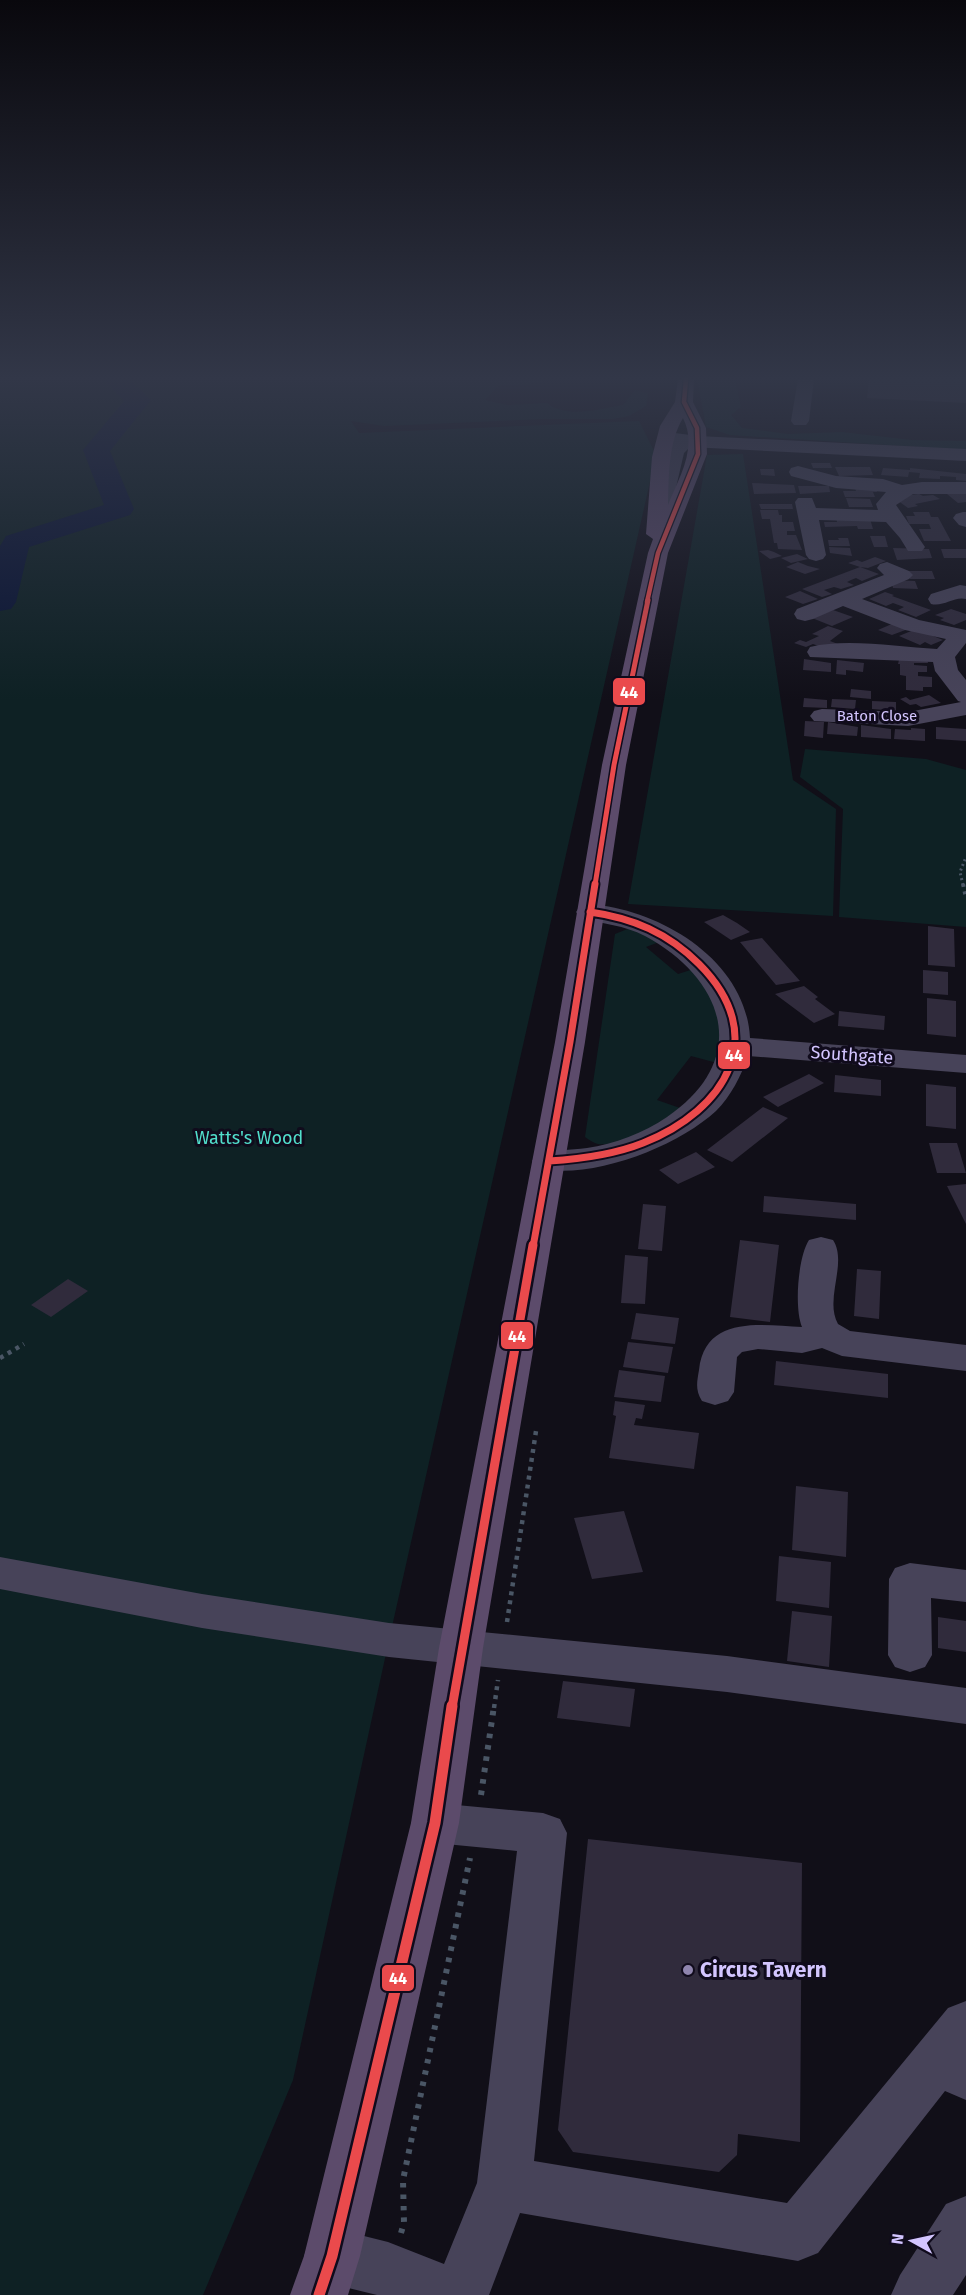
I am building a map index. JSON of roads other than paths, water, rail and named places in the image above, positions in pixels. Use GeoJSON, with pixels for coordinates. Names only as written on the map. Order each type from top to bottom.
{"type":"FeatureCollection","features":[{"type":"Feature","properties":{"kind":"main road"},"geometry":{"type":"LineString","coordinates":[[658,553],[656,529],[659,486]]}},
{"type":"Feature","properties":{"kind":"main road"},"geometry":{"type":"LineString","coordinates":[[325,2276],[387,2031],[453,1834],[461,1648],[549,1161],[614,765],[658,553],[685,486]]}},
{"type":"Feature","properties":{"kind":"street"},"geometry":{"type":"LineString","coordinates":[[656,529],[666,486]]}},
{"type":"Feature","properties":{"kind":"street"},"geometry":{"type":"LineString","coordinates":[[886,486],[900,491],[966,488]]}},
{"type":"Feature","properties":{"kind":"street"},"geometry":{"type":"LineString","coordinates":[[889,516],[886,504],[891,496],[900,491]]}},
{"type":"Feature","properties":{"kind":"street"},"geometry":{"type":"LineString","coordinates":[[816,555],[806,508],[889,516],[906,530],[915,547]]}},
{"type":"Feature","properties":{"kind":"street"},"geometry":{"type":"LineString","coordinates":[[805,615],[902,575],[887,568]]}},
{"type":"Feature","properties":{"kind":"street"},"geometry":{"type":"LineString","coordinates":[[939,599],[960,591],[966,593]]}},
{"type":"Feature","properties":{"kind":"street"},"geometry":{"type":"LineString","coordinates":[[843,599],[913,625],[964,635]]}},
{"type":"Feature","properties":{"kind":"street"},"geometry":{"type":"LineString","coordinates":[[818,652],[854,651],[943,656],[964,635]]}},
{"type":"Feature","properties":{"kind":"street"},"geometry":{"type":"LineString","coordinates":[[943,656],[947,671],[966,696]]}},
{"type":"Feature","properties":{"kind":"street","name":"Baton Close"},"geometry":{"type":"LineString","coordinates":[[822,716],[908,719],[966,708]]}},
{"type":"Feature","properties":{"kind":"street"},"geometry":{"type":"LineString","coordinates":[[549,1161],[577,1160],[609,1154],[646,1141],[681,1123],[702,1107],[727,1077],[738,1046],[736,1023],[729,1002],[716,981],[698,961],[660,932],[635,920],[613,913],[590,912]]}},
{"type":"Feature","properties":{"kind":"street","name":"Southgate"},"geometry":{"type":"LineString","coordinates":[[738,1046],[966,1064]]}},
{"type":"Feature","properties":{"kind":"street"},"geometry":{"type":"LineString","coordinates":[[821,1248],[817,1313],[818,1324],[827,1335],[843,1343],[966,1358]]}},
{"type":"Feature","properties":{"kind":"street"},"geometry":{"type":"LineString","coordinates":[[715,1392],[719,1354],[730,1342],[758,1337],[802,1340],[827,1335]]}},
{"type":"Feature","properties":{"kind":"street"},"geometry":{"type":"LineString","coordinates":[[0,1573],[202,1611],[389,1640],[716,1672],[966,1706]]}},
{"type":"Feature","properties":{"kind":"street"},"geometry":{"type":"LineString","coordinates":[[910,1655],[910,1579],[966,1586]]}},
{"type":"Feature","properties":{"kind":"street"},"geometry":{"type":"LineString","coordinates":[[453,1834],[543,1833],[504,2183],[460,2295]]}},
{"type":"Feature","properties":{"kind":"street"},"geometry":{"type":"LineString","coordinates":[[504,2183],[798,2233],[958,2052]]}},
{"type":"Feature","properties":{"kind":"street"},"geometry":{"type":"LineString","coordinates":[[920,2295],[966,2224]]}},
{"type":"Feature","properties":{"kind":"street"},"geometry":{"type":"LineString","coordinates":[[325,2276],[392,2270],[427,2285],[442,2295]]}},
{"type":"Feature","properties":{"kind":"waterway"},"geometry":{"type":"LineString","coordinates":[[0,602],[16,542],[120,509],[111,486]]}},
{"type":"Feature","properties":{"kind":"place","name":"Circus Tavern"},"geometry":{"type":"Point","coordinates":[688,1970]}},
{"type":"Feature","properties":{"kind":"park label","name":"Watts's Wood"},"geometry":{"type":"Point","coordinates":[249,1138]}}]}
